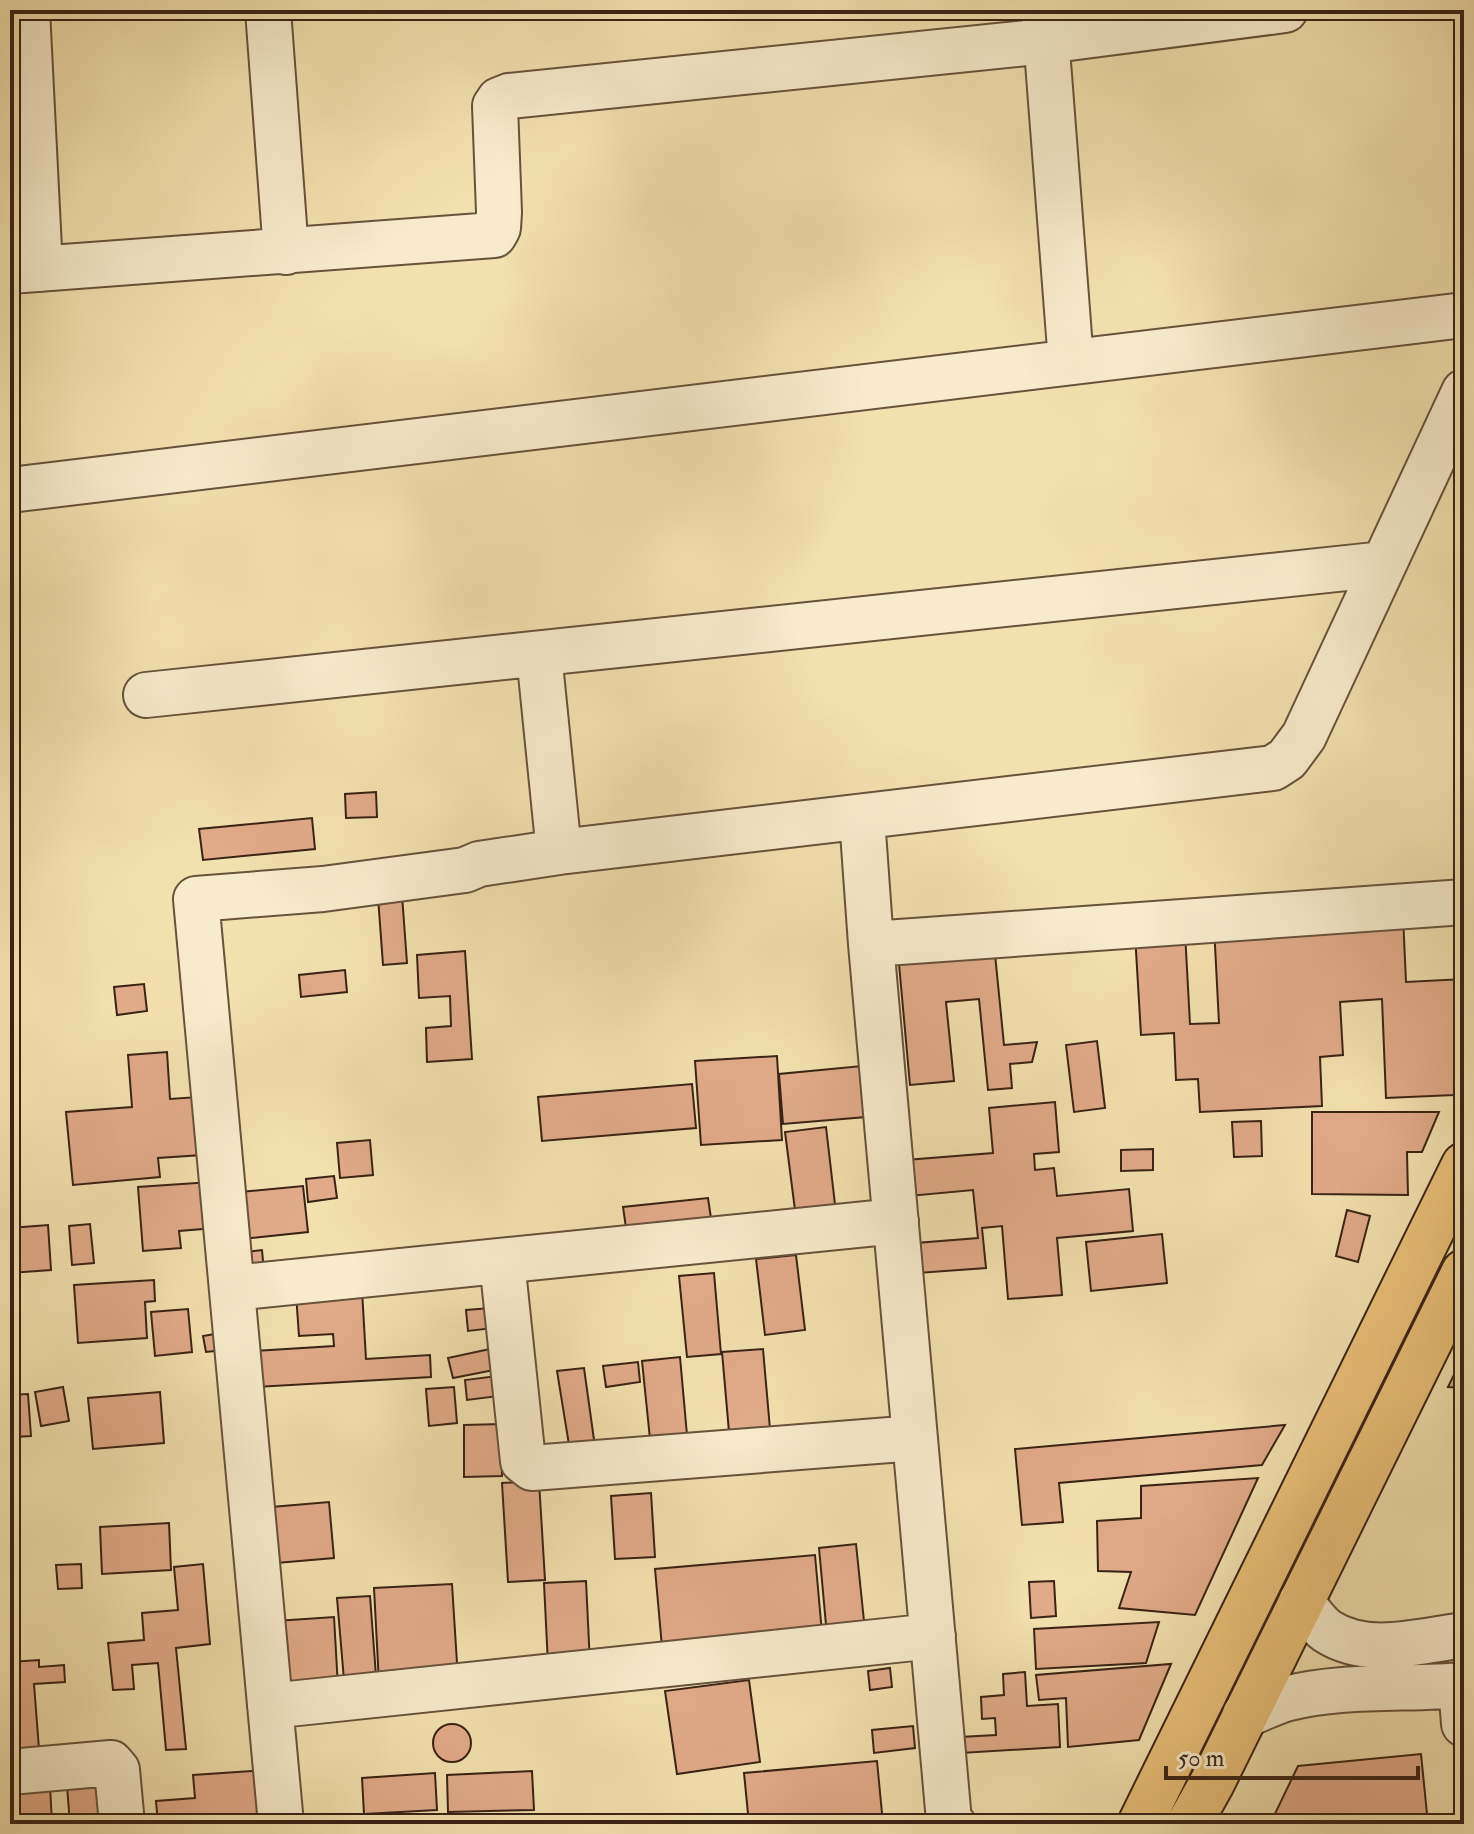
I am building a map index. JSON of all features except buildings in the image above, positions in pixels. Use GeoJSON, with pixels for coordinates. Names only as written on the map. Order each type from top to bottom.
{"type":"FeatureCollection","features":[{"type":"Feature","properties":{"kind":"main road"},"geometry":{"type":"LineString","coordinates":[[1137,1824],[1464,1165]]}},
{"type":"Feature","properties":{"kind":"main road"},"geometry":{"type":"LineString","coordinates":[[1189,1824],[1464,1272]]}},
{"type":"Feature","properties":{"kind":"main road"},"geometry":{"type":"LineString","coordinates":[[1327,1442],[1379,1445]]}},
{"type":"Feature","properties":{"kind":"street"},"geometry":{"type":"LineString","coordinates":[[27,10],[25,270],[494,235],[498,228],[499,212],[495,106],[499,100],[509,96],[1045,26],[1263,11]]}},
{"type":"Feature","properties":{"kind":"street"},"geometry":{"type":"LineString","coordinates":[[268,10],[286,252]]}},
{"type":"Feature","properties":{"kind":"street"},"geometry":{"type":"LineString","coordinates":[[1045,26],[1071,362]]}},
{"type":"Feature","properties":{"kind":"street"},"geometry":{"type":"LineString","coordinates":[[10,490],[1464,315]]}},
{"type":"Feature","properties":{"kind":"street"},"geometry":{"type":"LineString","coordinates":[[281,1824],[196,899],[365,884],[465,870],[479,864],[559,852],[1273,768],[1287,759],[1304,736],[1464,392]]}},
{"type":"Feature","properties":{"kind":"street"},"geometry":{"type":"LineString","coordinates":[[146,695],[1384,564]]}},
{"type":"Feature","properties":{"kind":"street"},"geometry":{"type":"LineString","coordinates":[[539,654],[559,852]]}},
{"type":"Feature","properties":{"kind":"street"},"geometry":{"type":"LineString","coordinates":[[862,818],[949,1821],[953,1824]]}},
{"type":"Feature","properties":{"kind":"street"},"geometry":{"type":"LineString","coordinates":[[871,944],[1464,902]]}},
{"type":"Feature","properties":{"kind":"street"},"geometry":{"type":"LineString","coordinates":[[232,1288],[896,1221]]}},
{"type":"Feature","properties":{"kind":"street"},"geometry":{"type":"LineString","coordinates":[[502,1261],[523,1461],[532,1468],[915,1438]]}},
{"type":"Feature","properties":{"kind":"street"},"geometry":{"type":"LineString","coordinates":[[1301,1602],[1325,1630],[1353,1644],[1390,1644],[1464,1635]]}},
{"type":"Feature","properties":{"kind":"street"},"geometry":{"type":"LineString","coordinates":[[270,1706],[933,1636]]}},
{"type":"Feature","properties":{"kind":"street"},"geometry":{"type":"LineString","coordinates":[[1245,1715],[1283,1700],[1353,1689],[1463,1698]]}},
{"type":"Feature","properties":{"kind":"street"},"geometry":{"type":"LineString","coordinates":[[10,1772],[111,1763],[117,1770],[122,1824]]}}]}
